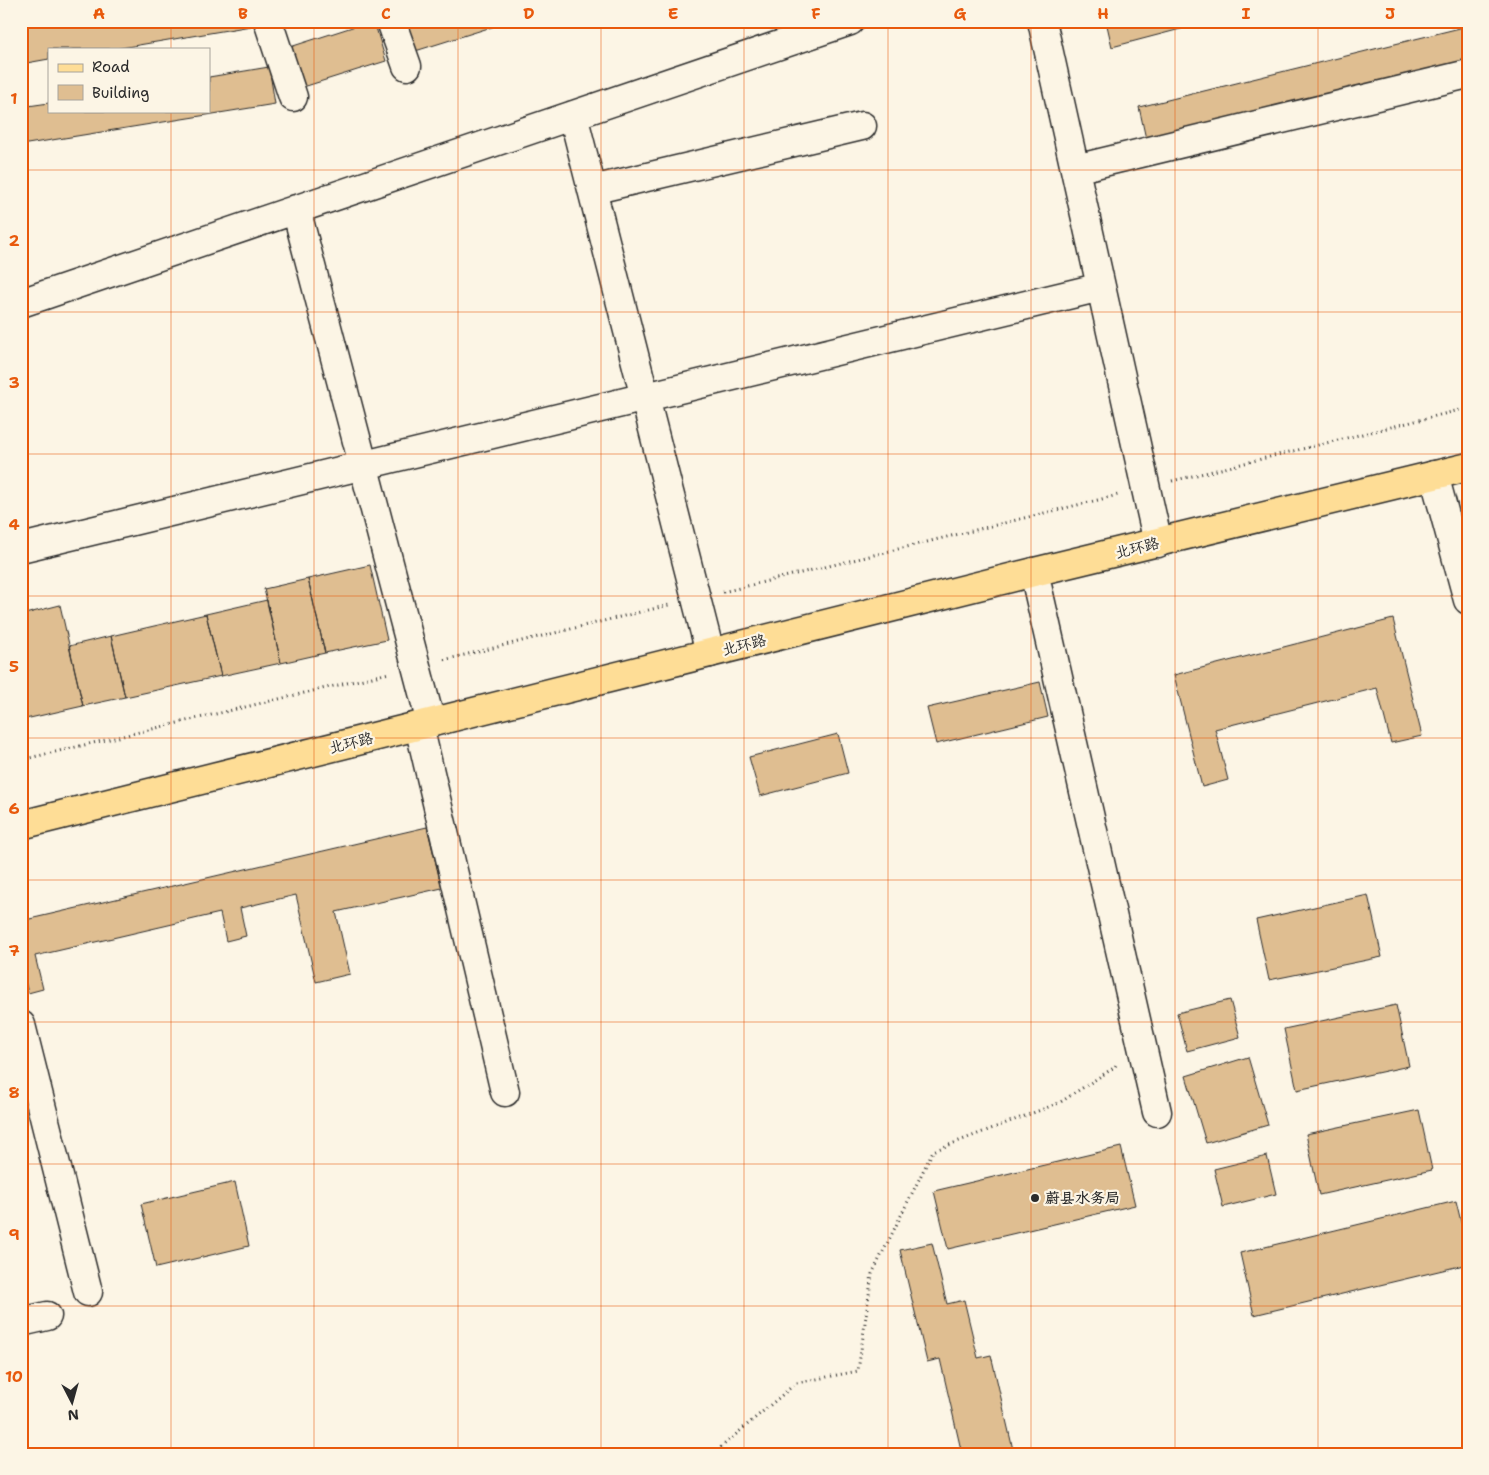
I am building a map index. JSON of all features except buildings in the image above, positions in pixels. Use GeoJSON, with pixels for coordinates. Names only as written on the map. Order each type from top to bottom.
{"type":"FeatureCollection","features":[{"type":"Feature","properties":{"kind":"main road","name":"北环路"},"geometry":{"type":"LineString","coordinates":[[21,825],[1034,572],[1468,467]]}},
{"type":"Feature","properties":{"kind":"street"},"geometry":{"type":"LineString","coordinates":[[268,21],[293,97]]}},
{"type":"Feature","properties":{"kind":"street"},"geometry":{"type":"LineString","coordinates":[[391,21],[407,66]]}},
{"type":"Feature","properties":{"kind":"street"},"geometry":{"type":"LineString","coordinates":[[21,303],[850,21]]}},
{"type":"Feature","properties":{"kind":"street"},"geometry":{"type":"LineString","coordinates":[[1042,21],[1158,543]]}},
{"type":"Feature","properties":{"kind":"street"},"geometry":{"type":"LineString","coordinates":[[1075,169],[1468,74]]}},
{"type":"Feature","properties":{"kind":"street"},"geometry":{"type":"LineString","coordinates":[[573,115],[710,653]]}},
{"type":"Feature","properties":{"kind":"street"},"geometry":{"type":"LineString","coordinates":[[592,190],[862,126]]}},
{"type":"Feature","properties":{"kind":"street"},"geometry":{"type":"LineString","coordinates":[[296,209],[416,666],[425,725],[505,1092]]}},
{"type":"Feature","properties":{"kind":"street"},"geometry":{"type":"LineString","coordinates":[[21,548],[1101,287]]}},
{"type":"Feature","properties":{"kind":"street"},"geometry":{"type":"LineString","coordinates":[[1434,475],[1468,600]]}},
{"type":"Feature","properties":{"kind":"street"},"geometry":{"type":"LineString","coordinates":[[1034,572],[1157,1112]]}},
{"type":"Feature","properties":{"kind":"street"},"geometry":{"type":"LineString","coordinates":[[21,1025],[88,1292]]}},
{"type":"Feature","properties":{"kind":"path"},"geometry":{"type":"LineString","coordinates":[[21,760],[696,599],[1468,408]]}},
{"type":"Feature","properties":{"kind":"path"},"geometry":{"type":"LineString","coordinates":[[713,1454],[796,1384],[858,1371],[872,1274],[933,1151],[1059,1103],[1115,1067],[1137,1024]]}},
{"type":"Feature","properties":{"kind":"place","name":"蔚县水务局"},"geometry":{"type":"Point","coordinates":[1035,1198]}}]}
